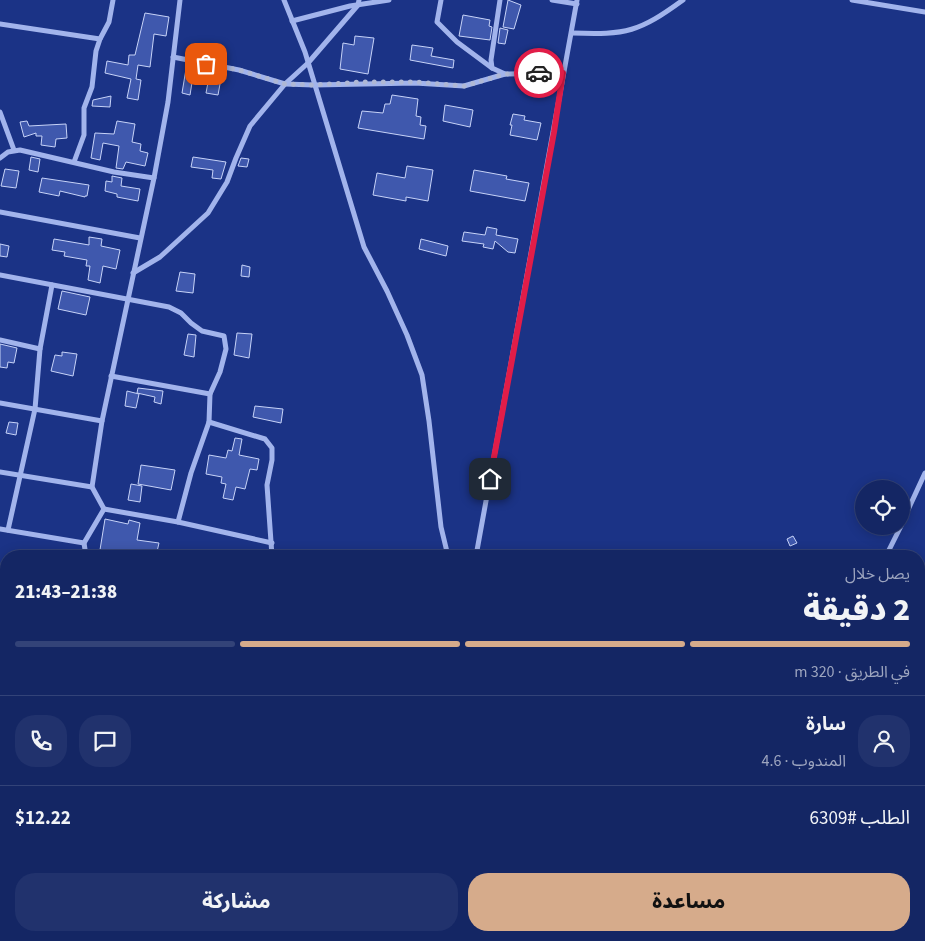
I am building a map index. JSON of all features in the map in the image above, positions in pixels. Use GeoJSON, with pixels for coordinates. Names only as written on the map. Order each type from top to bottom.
{"type":"FeatureCollection","features":[{"type":"Feature","properties":{"kind":"street"},"geometry":{"type":"LineString","coordinates":[[74,162],[84,135],[84,108],[92,87],[94,63],[100,39],[108,27],[113,0]]}},
{"type":"Feature","properties":{"kind":"street"},"geometry":{"type":"LineString","coordinates":[[104,509],[92,487],[102,421],[154,178],[168,102],[180,0]]}},
{"type":"Feature","properties":{"kind":"street"},"geometry":{"type":"LineString","coordinates":[[284,0],[308,63],[364,247],[407,335],[422,375],[441,527],[447,550]]}},
{"type":"Feature","properties":{"kind":"street"},"geometry":{"type":"LineString","coordinates":[[292,21],[358,2],[389,0]]}},
{"type":"Feature","properties":{"kind":"street"},"geometry":{"type":"LineString","coordinates":[[441,0],[437,22],[457,42],[492,68],[505,74]]}},
{"type":"Feature","properties":{"kind":"street"},"geometry":{"type":"LineString","coordinates":[[492,68],[491,60],[500,0]]}},
{"type":"Feature","properties":{"kind":"street"},"geometry":{"type":"LineString","coordinates":[[477,550],[577,2],[552,0]]}},
{"type":"Feature","properties":{"kind":"street"},"geometry":{"type":"LineString","coordinates":[[572,33],[604,34],[629,31],[653,21],[683,0]]}},
{"type":"Feature","properties":{"kind":"street"},"geometry":{"type":"LineString","coordinates":[[852,0],[925,12]]}},
{"type":"Feature","properties":{"kind":"street"},"geometry":{"type":"LineString","coordinates":[[133,273],[160,257],[208,213],[228,182],[250,126],[285,84],[308,63],[358,2]]}},
{"type":"Feature","properties":{"kind":"street"},"geometry":{"type":"LineString","coordinates":[[0,24],[100,39]]}},
{"type":"Feature","properties":{"kind":"street"},"geometry":{"type":"LineString","coordinates":[[173,57],[239,70],[285,84],[415,82],[464,86],[505,74],[563,73]]}},
{"type":"Feature","properties":{"kind":"street"},"geometry":{"type":"LineString","coordinates":[[0,112],[14,150]]}},
{"type":"Feature","properties":{"kind":"street"},"geometry":{"type":"LineString","coordinates":[[0,158],[14,150],[46,155],[114,172],[154,178]]}},
{"type":"Feature","properties":{"kind":"street"},"geometry":{"type":"LineString","coordinates":[[0,212],[140,238]]}},
{"type":"Feature","properties":{"kind":"street"},"geometry":{"type":"LineString","coordinates":[[0,275],[169,307],[202,331],[224,336],[226,349],[220,372],[210,394],[209,422],[191,473],[178,522]]}},
{"type":"Feature","properties":{"kind":"street"},"geometry":{"type":"LineString","coordinates":[[8,530],[35,409],[40,349],[52,285]]}},
{"type":"Feature","properties":{"kind":"street"},"geometry":{"type":"LineString","coordinates":[[0,340],[40,349]]}},
{"type":"Feature","properties":{"kind":"street"},"geometry":{"type":"LineString","coordinates":[[111,376],[210,394]]}},
{"type":"Feature","properties":{"kind":"street"},"geometry":{"type":"LineString","coordinates":[[0,403],[102,421]]}},
{"type":"Feature","properties":{"kind":"street"},"geometry":{"type":"LineString","coordinates":[[209,422],[265,439],[272,448],[272,460],[267,485],[272,550]]}},
{"type":"Feature","properties":{"kind":"street"},"geometry":{"type":"LineString","coordinates":[[0,472],[92,487]]}},
{"type":"Feature","properties":{"kind":"street"},"geometry":{"type":"LineString","coordinates":[[910,506],[925,473]]}},
{"type":"Feature","properties":{"kind":"street"},"geometry":{"type":"LineString","coordinates":[[104,509],[178,522],[272,543]]}},
{"type":"Feature","properties":{"kind":"street"},"geometry":{"type":"LineString","coordinates":[[85,550],[84,543],[104,509]]}},
{"type":"Feature","properties":{"kind":"street"},"geometry":{"type":"LineString","coordinates":[[0,529],[84,543]]}},
{"type":"Feature","properties":{"kind":"street"},"geometry":{"type":"LineString","coordinates":[[889,550],[896,535]]}},
{"type":"Feature","properties":{"kind":"building"},"geometry":{"type":"Polygon","coordinates":[[[508,0],[521,5],[514,29],[503,27],[508,0]]]}},
{"type":"Feature","properties":{"kind":"building"},"geometry":{"type":"Polygon","coordinates":[[[145,13],[169,17],[166,36],[154,34],[150,67],[138,65],[136,79],[141,80],[138,100],[127,98],[131,79],[105,73],[107,61],[128,65],[129,55],[135,55],[145,13]]]}},
{"type":"Feature","properties":{"kind":"building"},"geometry":{"type":"Polygon","coordinates":[[[463,15],[490,20],[489,26],[492,27],[490,40],[459,36],[463,15]]]}},
{"type":"Feature","properties":{"kind":"building"},"geometry":{"type":"Polygon","coordinates":[[[500,28],[508,30],[505,44],[498,43],[500,28]]]}},
{"type":"Feature","properties":{"kind":"building"},"geometry":{"type":"Polygon","coordinates":[[[355,36],[374,38],[368,74],[340,69],[343,43],[354,45],[355,36]]]}},
{"type":"Feature","properties":{"kind":"building"},"geometry":{"type":"Polygon","coordinates":[[[412,45],[433,48],[431,56],[454,60],[453,68],[410,60],[412,45]]]}},
{"type":"Feature","properties":{"kind":"building"},"geometry":{"type":"Polygon","coordinates":[[[186,69],[194,70],[190,95],[182,93],[186,69]]]}},
{"type":"Feature","properties":{"kind":"building"},"geometry":{"type":"Polygon","coordinates":[[[210,72],[222,73],[218,95],[206,93],[210,72]]]}},
{"type":"Feature","properties":{"kind":"building"},"geometry":{"type":"Polygon","coordinates":[[[392,95],[418,99],[416,116],[421,117],[420,125],[426,126],[424,139],[358,128],[362,111],[383,113],[385,104],[390,104],[392,95]]]}},
{"type":"Feature","properties":{"kind":"building"},"geometry":{"type":"Polygon","coordinates":[[[111,96],[110,107],[92,106],[93,100],[111,96]]]}},
{"type":"Feature","properties":{"kind":"building"},"geometry":{"type":"Polygon","coordinates":[[[445,105],[473,110],[470,127],[443,121],[445,105]]]}},
{"type":"Feature","properties":{"kind":"building"},"geometry":{"type":"Polygon","coordinates":[[[513,114],[525,116],[524,120],[541,123],[537,140],[510,135],[513,114]]]}},
{"type":"Feature","properties":{"kind":"building"},"geometry":{"type":"Polygon","coordinates":[[[27,121],[29,126],[66,124],[67,138],[56,139],[55,147],[41,145],[42,136],[36,136],[36,133],[24,137],[20,122],[27,121]]]}},
{"type":"Feature","properties":{"kind":"building"},"geometry":{"type":"Polygon","coordinates":[[[117,121],[135,124],[132,142],[141,144],[140,151],[148,153],[145,166],[126,162],[123,169],[116,168],[119,146],[103,143],[100,160],[91,158],[95,133],[114,134],[117,121]]]}},
{"type":"Feature","properties":{"kind":"building"},"geometry":{"type":"Polygon","coordinates":[[[31,157],[40,159],[38,172],[29,170],[31,157]]]}},
{"type":"Feature","properties":{"kind":"building"},"geometry":{"type":"Polygon","coordinates":[[[193,157],[226,162],[221,179],[212,178],[213,170],[191,167],[193,157]]]}},
{"type":"Feature","properties":{"kind":"building"},"geometry":{"type":"Polygon","coordinates":[[[241,158],[249,159],[247,167],[238,166],[241,158]]]}},
{"type":"Feature","properties":{"kind":"building"},"geometry":{"type":"Polygon","coordinates":[[[407,166],[433,170],[428,201],[406,197],[406,201],[373,195],[377,173],[405,178],[407,166]]]}},
{"type":"Feature","properties":{"kind":"building"},"geometry":{"type":"Polygon","coordinates":[[[5,169],[19,171],[16,188],[1,186],[5,169]]]}},
{"type":"Feature","properties":{"kind":"building"},"geometry":{"type":"Polygon","coordinates":[[[474,170],[507,176],[506,179],[529,183],[525,201],[470,191],[474,170]]]}},
{"type":"Feature","properties":{"kind":"building"},"geometry":{"type":"Polygon","coordinates":[[[112,176],[122,178],[121,186],[140,189],[138,201],[117,197],[117,194],[105,191],[106,181],[112,182],[112,176]]]}},
{"type":"Feature","properties":{"kind":"building"},"geometry":{"type":"Polygon","coordinates":[[[42,178],[89,185],[87,196],[60,191],[59,196],[39,192],[42,178]]]}},
{"type":"Feature","properties":{"kind":"building"},"geometry":{"type":"Polygon","coordinates":[[[487,227],[497,229],[496,235],[518,239],[515,253],[508,252],[495,241],[493,249],[483,247],[484,244],[462,241],[464,232],[485,235],[487,227]]]}},
{"type":"Feature","properties":{"kind":"building"},"geometry":{"type":"Polygon","coordinates":[[[89,237],[102,239],[101,246],[120,250],[116,269],[103,266],[100,283],[88,280],[90,266],[86,266],[87,260],[64,256],[65,252],[52,250],[54,239],[89,245],[89,237]]]}},
{"type":"Feature","properties":{"kind":"building"},"geometry":{"type":"Polygon","coordinates":[[[421,239],[448,246],[446,256],[419,249],[421,239]]]}},
{"type":"Feature","properties":{"kind":"building"},"geometry":{"type":"Polygon","coordinates":[[[0,244],[9,246],[7,257],[0,256],[0,244]]]}},
{"type":"Feature","properties":{"kind":"building"},"geometry":{"type":"Polygon","coordinates":[[[242,265],[250,267],[249,277],[241,276],[242,265]]]}},
{"type":"Feature","properties":{"kind":"building"},"geometry":{"type":"Polygon","coordinates":[[[180,272],[195,274],[193,293],[176,291],[180,272]]]}},
{"type":"Feature","properties":{"kind":"building"},"geometry":{"type":"Polygon","coordinates":[[[62,291],[90,297],[86,315],[58,309],[62,291]]]}},
{"type":"Feature","properties":{"kind":"building"},"geometry":{"type":"Polygon","coordinates":[[[237,333],[252,334],[249,358],[234,355],[237,333]]]}},
{"type":"Feature","properties":{"kind":"building"},"geometry":{"type":"Polygon","coordinates":[[[188,334],[196,335],[194,357],[184,355],[188,334]]]}},
{"type":"Feature","properties":{"kind":"building"},"geometry":{"type":"Polygon","coordinates":[[[0,344],[17,348],[14,363],[8,362],[7,368],[0,367],[0,344]]]}},
{"type":"Feature","properties":{"kind":"building"},"geometry":{"type":"Polygon","coordinates":[[[62,352],[77,354],[73,376],[51,371],[55,355],[62,356],[62,352]]]}},
{"type":"Feature","properties":{"kind":"building"},"geometry":{"type":"Polygon","coordinates":[[[138,388],[163,391],[161,404],[154,402],[155,397],[137,393],[138,388]]]}},
{"type":"Feature","properties":{"kind":"building"},"geometry":{"type":"Polygon","coordinates":[[[127,391],[139,394],[136,408],[125,406],[127,391]]]}},
{"type":"Feature","properties":{"kind":"building"},"geometry":{"type":"Polygon","coordinates":[[[255,406],[283,409],[281,423],[253,417],[255,406]]]}},
{"type":"Feature","properties":{"kind":"building"},"geometry":{"type":"Polygon","coordinates":[[[9,422],[18,423],[16,435],[6,433],[9,422]]]}},
{"type":"Feature","properties":{"kind":"building"},"geometry":{"type":"Polygon","coordinates":[[[235,438],[242,439],[239,455],[259,459],[257,470],[250,469],[245,489],[236,487],[233,500],[223,498],[226,484],[221,483],[222,477],[206,474],[209,455],[226,458],[228,450],[232,451],[235,438]]]}},
{"type":"Feature","properties":{"kind":"building"},"geometry":{"type":"Polygon","coordinates":[[[141,465],[175,470],[171,490],[138,484],[141,465]]]}},
{"type":"Feature","properties":{"kind":"building"},"geometry":{"type":"Polygon","coordinates":[[[131,484],[142,486],[140,502],[128,500],[131,484]]]}},
{"type":"Feature","properties":{"kind":"building"},"geometry":{"type":"Polygon","coordinates":[[[105,519],[128,524],[129,520],[140,523],[137,540],[159,543],[157,550],[100,550],[105,519]]]}},
{"type":"Feature","properties":{"kind":"building"},"geometry":{"type":"Polygon","coordinates":[[[793,536],[797,543],[790,546],[787,539],[793,536]]]}},
{"type":"Feature","properties":{"kind":"way so far"},"geometry":{"type":"LineString","coordinates":[[206,64],[239,70],[285,84],[314,85],[362,82],[415,82],[464,86],[505,74],[539,73]]}},
{"type":"Feature","properties":{"kind":"route"},"geometry":{"type":"LineString","coordinates":[[490,479],[554,132],[563,73],[539,73]]}}]}
